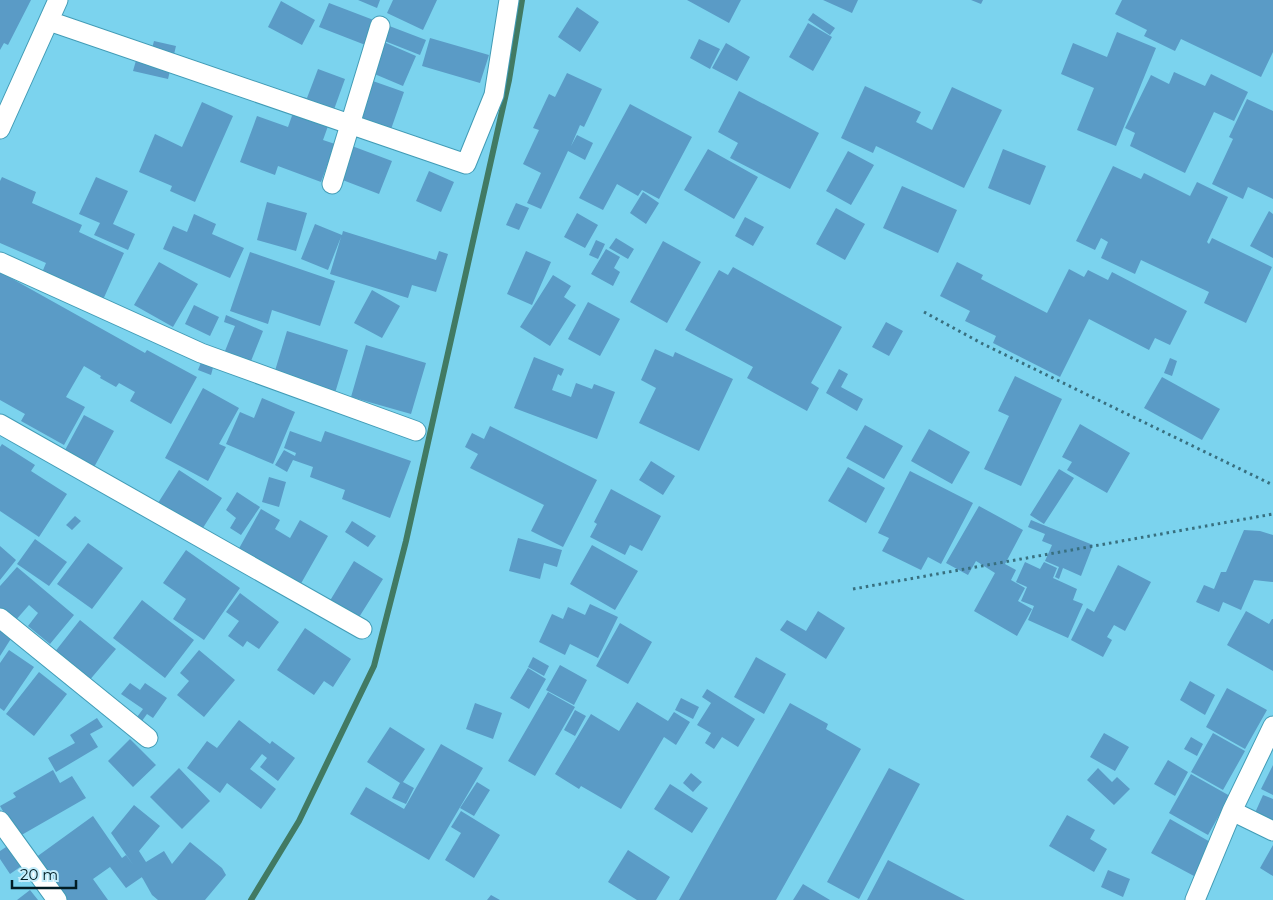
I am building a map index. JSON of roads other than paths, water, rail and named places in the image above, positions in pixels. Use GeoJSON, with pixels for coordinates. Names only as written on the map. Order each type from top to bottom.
{"type":"FeatureCollection","features":[{"type":"Feature","properties":{"kind":"street"},"geometry":{"type":"LineString","coordinates":[[0,129],[58,0]]}},
{"type":"Feature","properties":{"kind":"street"},"geometry":{"type":"LineString","coordinates":[[49,21],[466,164],[494,95],[510,0]]}},
{"type":"Feature","properties":{"kind":"street"},"geometry":{"type":"LineString","coordinates":[[332,184],[380,26]]}},
{"type":"Feature","properties":{"kind":"street"},"geometry":{"type":"LineString","coordinates":[[0,262],[201,353],[416,431]]}},
{"type":"Feature","properties":{"kind":"street"},"geometry":{"type":"LineString","coordinates":[[0,424],[362,629]]}},
{"type":"Feature","properties":{"kind":"street"},"geometry":{"type":"LineString","coordinates":[[0,618],[148,738]]}},
{"type":"Feature","properties":{"kind":"street"},"geometry":{"type":"LineString","coordinates":[[1195,900],[1232,811],[1273,726]]}},
{"type":"Feature","properties":{"kind":"street"},"geometry":{"type":"LineString","coordinates":[[1232,811],[1273,831]]}},
{"type":"Feature","properties":{"kind":"street"},"geometry":{"type":"LineString","coordinates":[[0,821],[56,900]]}},
{"type":"Feature","properties":{"kind":"waterway"},"geometry":{"type":"LineString","coordinates":[[251,900],[299,821],[374,666],[406,541],[509,80],[522,0]]}}]}
